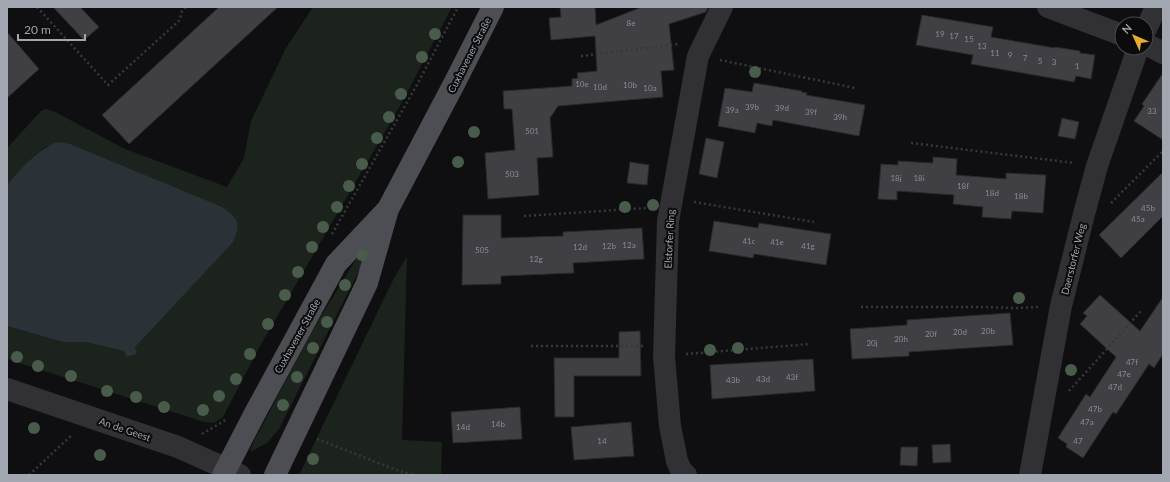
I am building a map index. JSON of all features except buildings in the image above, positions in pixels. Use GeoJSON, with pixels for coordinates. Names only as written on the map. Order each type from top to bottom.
{"type":"FeatureCollection","features":[{"type":"Feature","properties":{"kind":"main road","name":"Cuxhavener Straße"},"geometry":{"type":"LineString","coordinates":[[275,475],[367,283],[388,209],[493,7]]}},
{"type":"Feature","properties":{"kind":"main road","name":"Cuxhavener Straße"},"geometry":{"type":"LineString","coordinates":[[230,473],[254,415],[336,264],[388,209]]}},
{"type":"Feature","properties":{"kind":"street","name":"Elstorfer Ring"},"geometry":{"type":"LineString","coordinates":[[686,475],[681,470],[677,461],[672,433],[664,351],[668,221],[702,48],[722,7]]}},
{"type":"Feature","properties":{"kind":"street"},"geometry":{"type":"LineString","coordinates":[[1048,7],[1114,32]]}},
{"type":"Feature","properties":{"kind":"street"},"geometry":{"type":"LineString","coordinates":[[1154,48],[1163,53]]}},
{"type":"Feature","properties":{"kind":"street","name":"Daerstorfer Weg"},"geometry":{"type":"LineString","coordinates":[[1030,475],[1061,306],[1084,214],[1097,166],[1135,56]]}},
{"type":"Feature","properties":{"kind":"street","name":"An de Geest"},"geometry":{"type":"LineString","coordinates":[[7,389],[178,447],[230,473]]}},
{"type":"Feature","properties":{"kind":"path"},"geometry":{"type":"LineString","coordinates":[[37,7],[108,85],[180,20],[182,11],[186,7]]}},
{"type":"Feature","properties":{"kind":"path"},"geometry":{"type":"LineString","coordinates":[[329,239],[418,83],[458,7]]}},
{"type":"Feature","properties":{"kind":"path"},"geometry":{"type":"LineString","coordinates":[[581,56],[702,48],[855,88]]}},
{"type":"Feature","properties":{"kind":"path"},"geometry":{"type":"LineString","coordinates":[[911,143],[1097,166]]}},
{"type":"Feature","properties":{"kind":"path"},"geometry":{"type":"LineString","coordinates":[[1084,214],[1096,216],[1120,195],[1163,151]]}},
{"type":"Feature","properties":{"kind":"path"},"geometry":{"type":"LineString","coordinates":[[524,216],[671,202],[814,222]]}},
{"type":"Feature","properties":{"kind":"path"},"geometry":{"type":"LineString","coordinates":[[861,308],[1016,308],[1061,306]]}},
{"type":"Feature","properties":{"kind":"path"},"geometry":{"type":"LineString","coordinates":[[1064,397],[1141,311]]}},
{"type":"Feature","properties":{"kind":"path"},"geometry":{"type":"LineString","coordinates":[[531,346],[664,351],[810,344]]}},
{"type":"Feature","properties":{"kind":"path"},"geometry":{"type":"LineString","coordinates":[[202,433],[230,416]]}},
{"type":"Feature","properties":{"kind":"path"},"geometry":{"type":"LineString","coordinates":[[29,475],[91,418]]}},
{"type":"Feature","properties":{"kind":"path"},"geometry":{"type":"LineString","coordinates":[[296,431],[399,471],[414,475]]}},
{"type":"Feature","properties":{"kind":"shaded area"},"geometry":{"type":"Polygon","coordinates":[[[313,7],[452,7],[401,104],[260,346],[223,417],[214,423],[204,422],[7,359],[7,326],[63,342],[86,342],[125,351],[127,357],[137,354],[47,146],[35,155],[7,185],[7,148],[41,111],[46,109],[55,112],[125,149],[227,187],[244,158],[251,121],[286,48],[313,7]]]}},
{"type":"Feature","properties":{"kind":"shaded area"},"geometry":{"type":"Polygon","coordinates":[[[58,142],[70,144],[222,207],[235,218],[237,222],[238,226],[233,242],[135,347],[137,354],[127,357],[124,351],[86,342],[63,342],[7,326],[7,185],[36,155],[50,145],[58,142]]]}},
{"type":"Feature","properties":{"kind":"shaded area"},"geometry":{"type":"Polygon","coordinates":[[[369,238],[362,265],[279,429],[267,443],[252,451],[250,450],[312,331],[369,238]]]}},
{"type":"Feature","properties":{"kind":"shaded area"},"geometry":{"type":"Polygon","coordinates":[[[407,256],[402,440],[442,442],[441,475],[299,475],[392,282],[407,256]]]}}]}
